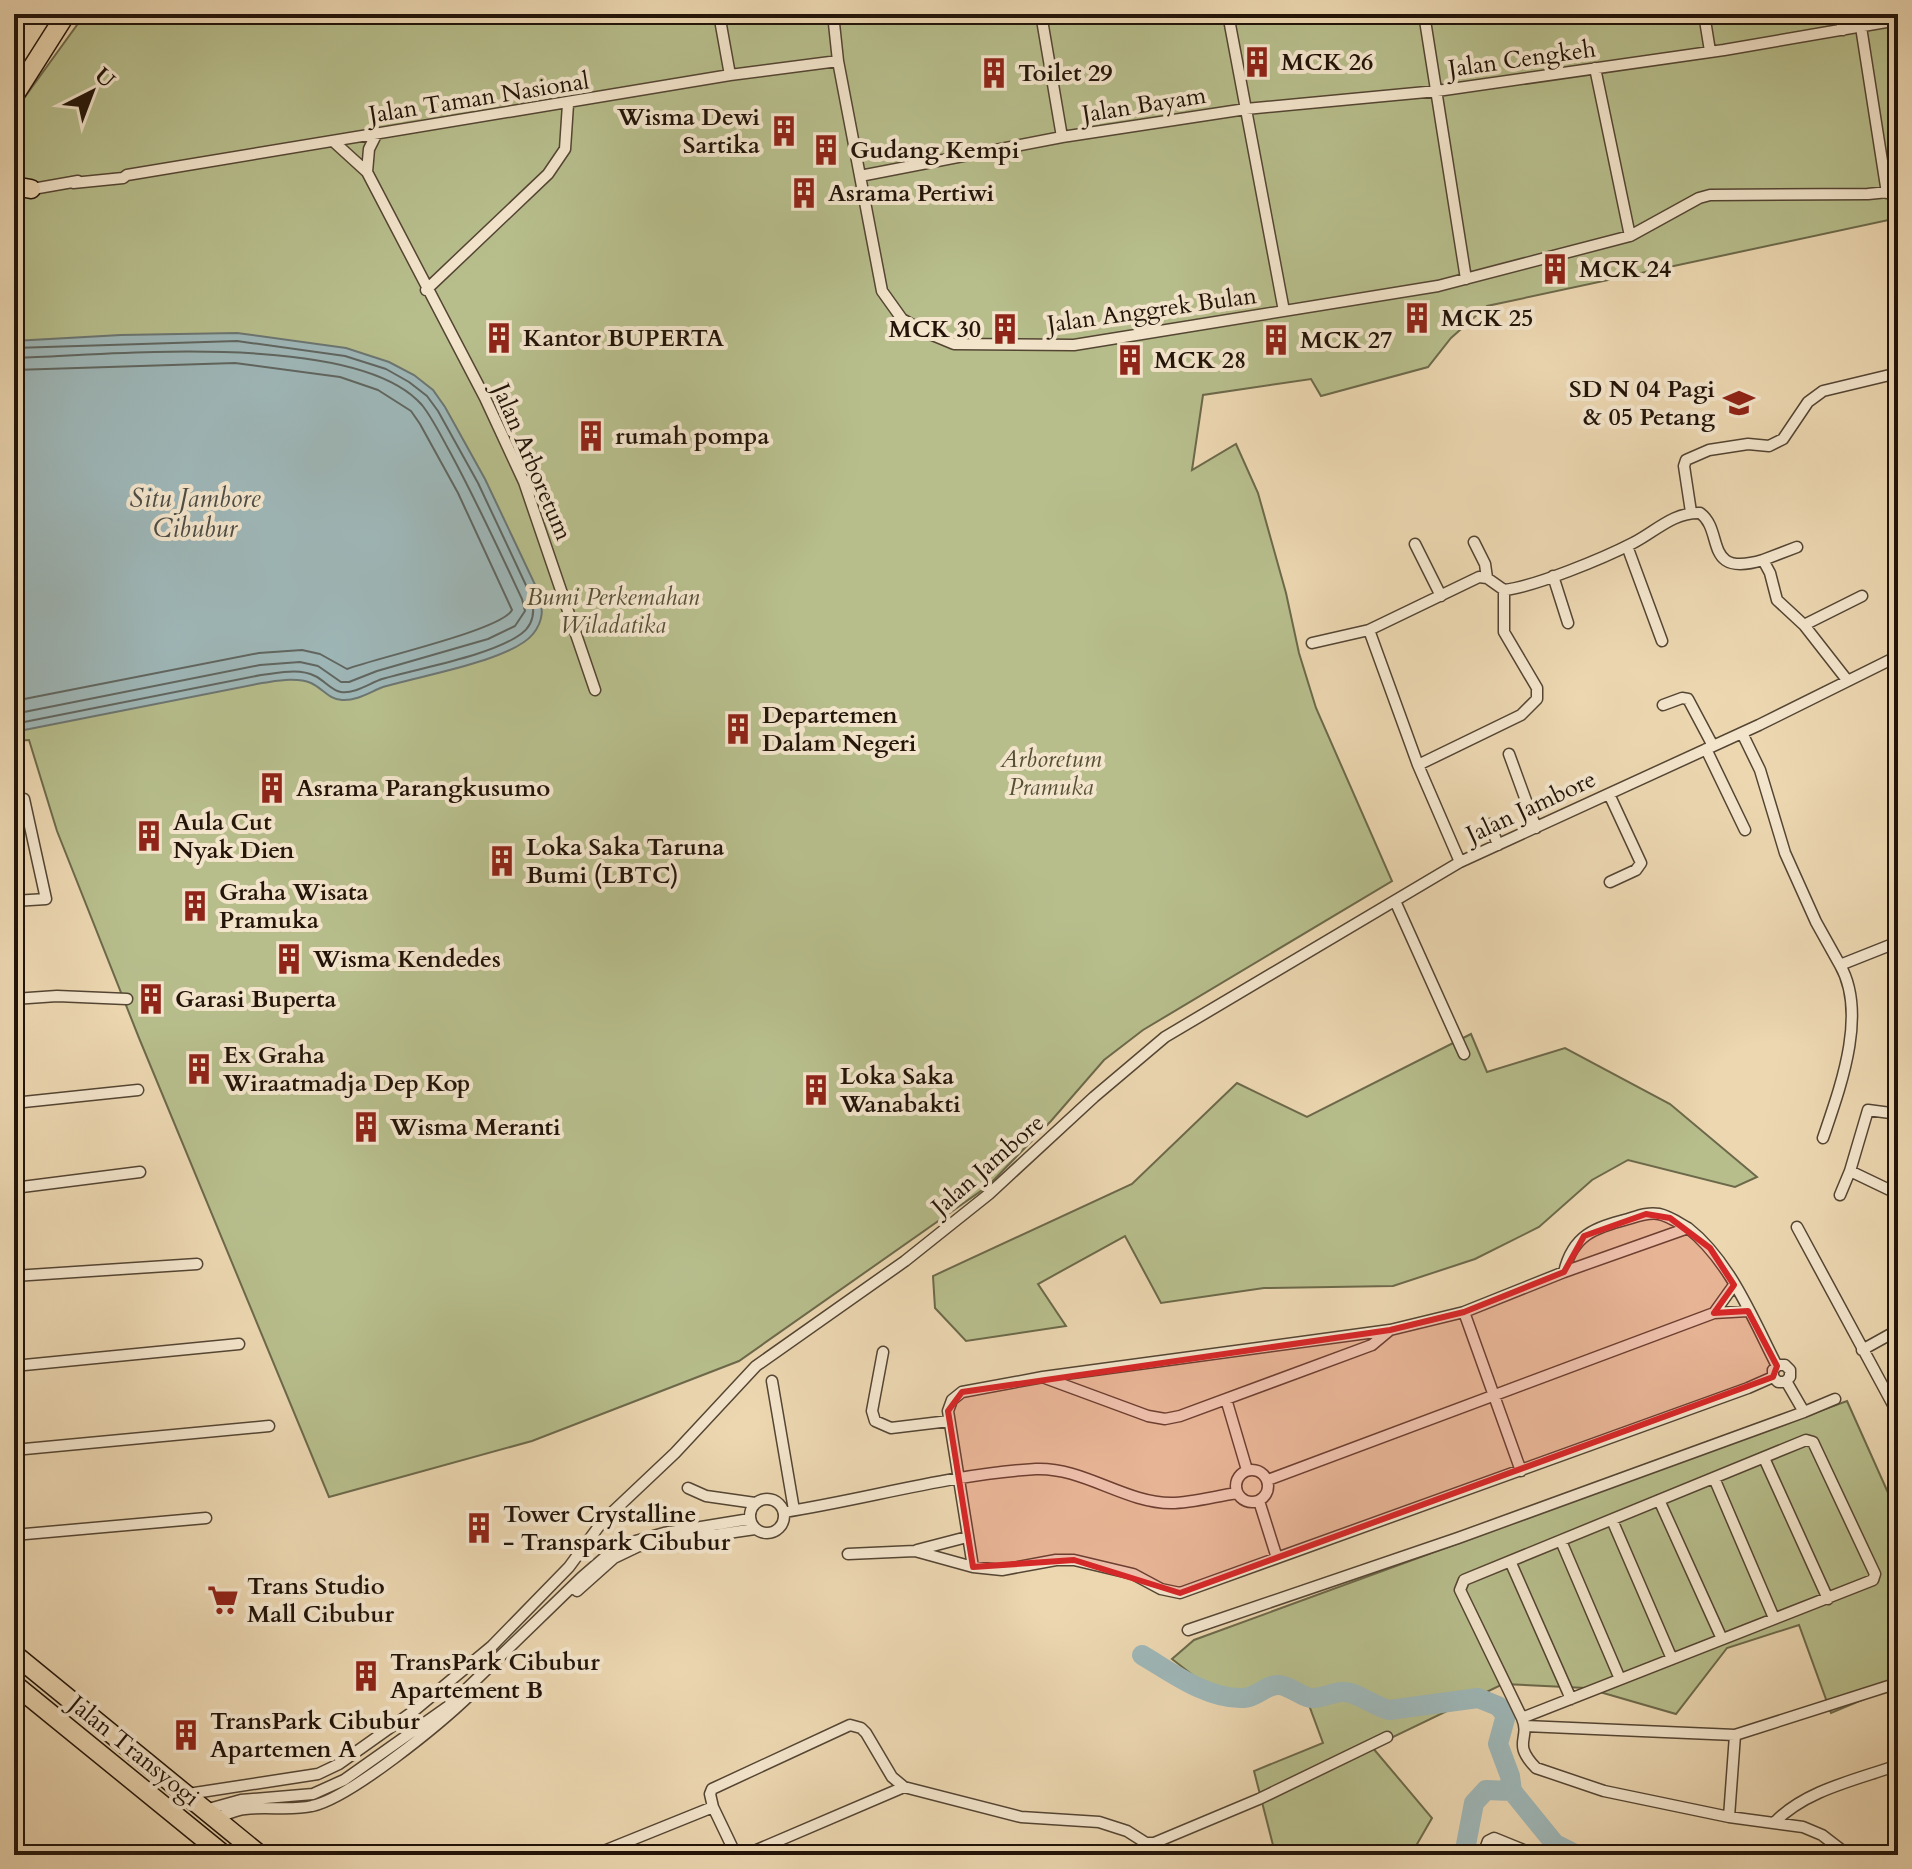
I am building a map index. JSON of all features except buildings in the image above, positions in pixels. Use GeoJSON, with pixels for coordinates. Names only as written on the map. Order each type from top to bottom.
{"type":"FeatureCollection","features":[{"type":"Feature","properties":{"kind":"highway"},"geometry":{"type":"LineString","coordinates":[[14,96],[66,14]]}},
{"type":"Feature","properties":{"kind":"highway","name":"Jalan Transyogi"},"geometry":{"type":"LineString","coordinates":[[14,1654],[260,1855]]}},
{"type":"Feature","properties":{"kind":"highway","name":"Jalan Transyogi"},"geometry":{"type":"LineString","coordinates":[[14,1684],[224,1855]]}},
{"type":"Feature","properties":{"kind":"highway"},"geometry":{"type":"LineString","coordinates":[[38,1704],[52,1685]]}},
{"type":"Feature","properties":{"kind":"street"},"geometry":{"type":"LineString","coordinates":[[719,14],[730,75]]}},
{"type":"Feature","properties":{"kind":"street","name":"Jalan Anggrek Bulan"},"geometry":{"type":"LineString","coordinates":[[833,14],[838,61],[882,291],[902,319],[954,344],[1074,345],[1438,286],[1630,236],[1710,195],[1893,192]]}},
{"type":"Feature","properties":{"kind":"street"},"geometry":{"type":"LineString","coordinates":[[1041,14],[1062,137]]}},
{"type":"Feature","properties":{"kind":"street"},"geometry":{"type":"LineString","coordinates":[[1228,14],[1284,311]]}},
{"type":"Feature","properties":{"kind":"street"},"geometry":{"type":"LineString","coordinates":[[1424,14],[1466,279]]}},
{"type":"Feature","properties":{"kind":"street"},"geometry":{"type":"LineString","coordinates":[[1704,14],[1710,51]]}},
{"type":"Feature","properties":{"kind":"street"},"geometry":{"type":"LineString","coordinates":[[1840,14],[1843,30]]}},
{"type":"Feature","properties":{"kind":"street","name":"Jalan Cengkeh"},"geometry":{"type":"LineString","coordinates":[[1437,91],[1898,20]]}},
{"type":"Feature","properties":{"kind":"street"},"geometry":{"type":"LineString","coordinates":[[1861,27],[1893,192]]}},
{"type":"Feature","properties":{"kind":"street","name":"Jalan Taman Nasional"},"geometry":{"type":"LineString","coordinates":[[20,189],[127,175],[292,145],[376,135],[730,75],[838,61]]}},
{"type":"Feature","properties":{"kind":"street"},"geometry":{"type":"LineString","coordinates":[[1595,68],[1630,236]]}},
{"type":"Feature","properties":{"kind":"street","name":"Jalan Bayam"},"geometry":{"type":"LineString","coordinates":[[860,176],[1062,137],[1246,109],[1437,91]]}},
{"type":"Feature","properties":{"kind":"street"},"geometry":{"type":"LineString","coordinates":[[426,290],[548,174],[565,149],[568,104]]}},
{"type":"Feature","properties":{"kind":"street"},"geometry":{"type":"LineString","coordinates":[[367,172],[369,149],[376,135]]}},
{"type":"Feature","properties":{"kind":"street","name":"Jalan Arboretum"},"geometry":{"type":"LineString","coordinates":[[333,141],[367,172],[426,290],[472,371],[524,482],[595,690]]}},
{"type":"Feature","properties":{"kind":"street"},"geometry":{"type":"LineString","coordinates":[[1691,512],[1684,466],[1686,460],[1709,450],[1748,444],[1769,446],[1783,439],[1808,402],[1823,391],[1898,373]]}},
{"type":"Feature","properties":{"kind":"street"},"geometry":{"type":"LineString","coordinates":[[1504,590],[1553,576],[1627,546],[1670,519],[1691,512],[1704,515],[1713,541],[1725,560],[1737,564],[1763,560],[1797,547]]}},
{"type":"Feature","properties":{"kind":"street"},"geometry":{"type":"LineString","coordinates":[[1474,542],[1485,564],[1487,578]]}},
{"type":"Feature","properties":{"kind":"street"},"geometry":{"type":"LineString","coordinates":[[1415,544],[1441,596]]}},
{"type":"Feature","properties":{"kind":"street"},"geometry":{"type":"LineString","coordinates":[[1627,546],[1662,641]]}},
{"type":"Feature","properties":{"kind":"street"},"geometry":{"type":"LineString","coordinates":[[1763,560],[1777,600],[1804,625],[1847,680]]}},
{"type":"Feature","properties":{"kind":"street"},"geometry":{"type":"LineString","coordinates":[[1553,576],[1568,623]]}},
{"type":"Feature","properties":{"kind":"street"},"geometry":{"type":"LineString","coordinates":[[1312,643],[1369,630],[1479,577],[1487,578],[1504,590]]}},
{"type":"Feature","properties":{"kind":"street"},"geometry":{"type":"LineString","coordinates":[[1418,765],[1521,715],[1537,699],[1537,688],[1504,632],[1504,590]]}},
{"type":"Feature","properties":{"kind":"street"},"geometry":{"type":"LineString","coordinates":[[1804,625],[1862,596]]}},
{"type":"Feature","properties":{"kind":"street"},"geometry":{"type":"LineString","coordinates":[[1369,630],[1418,765],[1460,862]]}},
{"type":"Feature","properties":{"kind":"street","name":"Jalan Jambore"},"geometry":{"type":"LineString","coordinates":[[186,1794],[318,1774],[339,1764],[415,1710],[492,1646],[569,1567],[602,1522],[675,1453],[768,1357],[870,1287],[989,1194],[1094,1097],[1165,1037],[1460,862],[1742,733],[1898,656]]}},
{"type":"Feature","properties":{"kind":"street"},"geometry":{"type":"LineString","coordinates":[[1663,705],[1688,699],[1745,830]]}},
{"type":"Feature","properties":{"kind":"street"},"geometry":{"type":"LineString","coordinates":[[1742,733],[1760,770],[1785,853],[1816,922],[1848,979],[1853,1011],[1835,1102],[1823,1138]]}},
{"type":"Feature","properties":{"kind":"street"},"geometry":{"type":"LineString","coordinates":[[1509,754],[1536,828]]}},
{"type":"Feature","properties":{"kind":"street"},"geometry":{"type":"LineString","coordinates":[[1609,794],[1641,863],[1636,870],[1610,882]]}},
{"type":"Feature","properties":{"kind":"street"},"geometry":{"type":"LineString","coordinates":[[14,901],[46,899],[24,799]]}},
{"type":"Feature","properties":{"kind":"street"},"geometry":{"type":"LineString","coordinates":[[1490,824],[1498,845]]}},
{"type":"Feature","properties":{"kind":"street"},"geometry":{"type":"LineString","coordinates":[[1395,901],[1464,1054]]}},
{"type":"Feature","properties":{"kind":"street"},"geometry":{"type":"LineString","coordinates":[[1840,965],[1898,942]]}},
{"type":"Feature","properties":{"kind":"street"},"geometry":{"type":"LineString","coordinates":[[14,999],[57,996],[127,999]]}},
{"type":"Feature","properties":{"kind":"street"},"geometry":{"type":"LineString","coordinates":[[14,1103],[138,1090]]}},
{"type":"Feature","properties":{"kind":"street"},"geometry":{"type":"LineString","coordinates":[[1840,1195],[1868,1110],[1898,1114]]}},
{"type":"Feature","properties":{"kind":"street"},"geometry":{"type":"LineString","coordinates":[[1850,1171],[1898,1194]]}},
{"type":"Feature","properties":{"kind":"street"},"geometry":{"type":"LineString","coordinates":[[14,1188],[140,1172]]}},
{"type":"Feature","properties":{"kind":"street"},"geometry":{"type":"LineString","coordinates":[[1564,1272],[1573,1248],[1584,1236],[1602,1226],[1646,1214],[1658,1214],[1688,1228],[1710,1248],[1734,1285],[1777,1366]]}},
{"type":"Feature","properties":{"kind":"street"},"geometry":{"type":"LineString","coordinates":[[1797,1227],[1898,1414]]}},
{"type":"Feature","properties":{"kind":"street"},"geometry":{"type":"LineString","coordinates":[[973,1567],[949,1421],[950,1404],[962,1392],[1043,1377],[1390,1330],[1464,1312],[1688,1228]]}},
{"type":"Feature","properties":{"kind":"street"},"geometry":{"type":"LineString","coordinates":[[14,1276],[197,1264]]}},
{"type":"Feature","properties":{"kind":"street"},"geometry":{"type":"LineString","coordinates":[[1714,1313],[1734,1285]]}},
{"type":"Feature","properties":{"kind":"street"},"geometry":{"type":"LineString","coordinates":[[1268,1480],[1714,1313],[1748,1311]]}},
{"type":"Feature","properties":{"kind":"street"},"geometry":{"type":"LineString","coordinates":[[1464,1312],[1521,1471]]}},
{"type":"Feature","properties":{"kind":"street"},"geometry":{"type":"LineString","coordinates":[[1043,1377],[1148,1416],[1165,1419],[1372,1345],[1390,1330]]}},
{"type":"Feature","properties":{"kind":"street"},"geometry":{"type":"LineString","coordinates":[[1862,1350],[1898,1330]]}},
{"type":"Feature","properties":{"kind":"street"},"geometry":{"type":"LineString","coordinates":[[14,1366],[239,1344]]}},
{"type":"Feature","properties":{"kind":"street"},"geometry":{"type":"LineString","coordinates":[[883,1352],[872,1411],[875,1421],[891,1428],[949,1421]]}},
{"type":"Feature","properties":{"kind":"street"},"geometry":{"type":"LineString","coordinates":[[1785,1365],[1790,1370],[1786,1381],[1778,1382],[1773,1377],[1777,1366],[1785,1365]]}},
{"type":"Feature","properties":{"kind":"street"},"geometry":{"type":"LineString","coordinates":[[915,1551],[973,1567],[1002,1570],[1056,1560],[1074,1560],[1133,1574],[1161,1589],[1180,1593],[1773,1377]]}},
{"type":"Feature","properties":{"kind":"street"},"geometry":{"type":"LineString","coordinates":[[755,1503],[750,1511],[752,1524],[765,1534],[776,1531],[789,1511],[772,1381]]}},
{"type":"Feature","properties":{"kind":"street"},"geometry":{"type":"LineString","coordinates":[[1786,1381],[1804,1412]]}},
{"type":"Feature","properties":{"kind":"street"},"geometry":{"type":"LineString","coordinates":[[1226,1399],[1247,1470]]}},
{"type":"Feature","properties":{"kind":"street"},"geometry":{"type":"LineString","coordinates":[[1188,1630],[1458,1538],[1835,1399]]}},
{"type":"Feature","properties":{"kind":"street"},"geometry":{"type":"LineString","coordinates":[[14,1450],[269,1426]]}},
{"type":"Feature","properties":{"kind":"street"},"geometry":{"type":"LineString","coordinates":[[1524,1722],[1620,1679],[1873,1580],[1875,1574],[1813,1442],[1806,1440],[1464,1580],[1460,1590],[1524,1722],[1521,1744],[1528,1760],[1536,1768],[1604,1791],[1729,1817],[1803,1827],[1822,1835],[1848,1855]]}},
{"type":"Feature","properties":{"kind":"street"},"geometry":{"type":"LineString","coordinates":[[1764,1458],[1828,1599]]}},
{"type":"Feature","properties":{"kind":"street"},"geometry":{"type":"LineString","coordinates":[[688,1488],[706,1496],[755,1503],[772,1500],[789,1511],[1036,1469],[1054,1470],[1139,1497],[1170,1503],[1237,1493]]}},
{"type":"Feature","properties":{"kind":"street"},"geometry":{"type":"LineString","coordinates":[[1247,1470],[1258,1470],[1268,1480],[1268,1491],[1259,1501],[1243,1500],[1237,1493],[1237,1479],[1247,1470]]}},
{"type":"Feature","properties":{"kind":"street"},"geometry":{"type":"LineString","coordinates":[[1714,1478],[1774,1618]]}},
{"type":"Feature","properties":{"kind":"street"},"geometry":{"type":"LineString","coordinates":[[1659,1500],[1722,1639]]}},
{"type":"Feature","properties":{"kind":"street"},"geometry":{"type":"LineString","coordinates":[[1259,1501],[1277,1558]]}},
{"type":"Feature","properties":{"kind":"street"},"geometry":{"type":"LineString","coordinates":[[14,1535],[206,1518]]}},
{"type":"Feature","properties":{"kind":"street"},"geometry":{"type":"LineString","coordinates":[[1612,1520],[1672,1659]]}},
{"type":"Feature","properties":{"kind":"street"},"geometry":{"type":"LineString","coordinates":[[210,1814],[247,1808],[311,1807],[453,1712],[614,1558],[639,1546],[752,1524]]}},
{"type":"Feature","properties":{"kind":"street"},"geometry":{"type":"LineString","coordinates":[[848,1554],[915,1551],[967,1537]]}},
{"type":"Feature","properties":{"kind":"street"},"geometry":{"type":"LineString","coordinates":[[1561,1541],[1620,1679]]}},
{"type":"Feature","properties":{"kind":"street"},"geometry":{"type":"LineString","coordinates":[[1510,1561],[1571,1699]]}},
{"type":"Feature","properties":{"kind":"street"},"geometry":{"type":"LineString","coordinates":[[1524,1722],[1735,1735],[1898,1683]]}},
{"type":"Feature","properties":{"kind":"street"},"geometry":{"type":"LineString","coordinates":[[736,1855],[713,1807],[710,1791],[719,1784],[850,1725],[866,1733],[892,1777],[904,1787],[1021,1817],[1099,1822],[1127,1831],[1146,1843],[1154,1843],[1259,1799],[1387,1737]]}},
{"type":"Feature","properties":{"kind":"street"},"geometry":{"type":"LineString","coordinates":[[1729,1817],[1735,1735]]}},
{"type":"Feature","properties":{"kind":"street"},"geometry":{"type":"LineString","coordinates":[[1775,1822],[1802,1799],[1898,1765]]}},
{"type":"Feature","properties":{"kind":"street"},"geometry":{"type":"LineString","coordinates":[[745,1855],[904,1787]]}},
{"type":"Feature","properties":{"kind":"street"},"geometry":{"type":"LineString","coordinates":[[210,1814],[241,1800],[332,1793]]}},
{"type":"Feature","properties":{"kind":"street"},"geometry":{"type":"LineString","coordinates":[[311,1807],[313,1794]]}},
{"type":"Feature","properties":{"kind":"street"},"geometry":{"type":"LineString","coordinates":[[594,1855],[713,1807]]}},
{"type":"Feature","properties":{"kind":"street"},"geometry":{"type":"LineString","coordinates":[[1483,1855],[1488,1841],[1494,1838],[1536,1855]]}},
{"type":"Feature","properties":{"kind":"highlighted area"},"geometry":{"type":"Polygon","coordinates":[[[1646,1214],[1670,1218],[1710,1248],[1734,1285],[1714,1313],[1748,1311],[1777,1366],[1773,1377],[1748,1388],[1180,1593],[1074,1560],[973,1567],[948,1411],[962,1392],[1390,1330],[1464,1312],[1564,1272],[1584,1236],[1646,1214]]]}},
{"type":"Feature","properties":{"kind":"green space","name":"Bumi Perkemahan Wiladatika"},"geometry":{"type":"Polygon","coordinates":[[[85,14],[1898,14],[1898,218],[1487,306],[1451,338],[1428,367],[1321,396],[1311,379],[1203,395],[1192,470],[1236,444],[1258,493],[1316,708],[1392,881],[1143,1030],[1104,1060],[988,1186],[739,1361],[532,1441],[329,1497],[139,1038],[57,831],[29,740],[14,741],[14,112],[85,14]]]}},
{"type":"Feature","properties":{"kind":"green space"},"geometry":{"type":"Polygon","coordinates":[[[1471,1034],[1487,1072],[1565,1048],[1670,1104],[1757,1177],[1735,1187],[1628,1160],[1592,1180],[1539,1227],[1475,1259],[1393,1286],[1264,1288],[1161,1303],[1125,1236],[1038,1284],[1066,1326],[966,1341],[935,1308],[933,1276],[1132,1184],[1237,1083],[1307,1117],[1471,1034]]]}},
{"type":"Feature","properties":{"kind":"green space"},"geometry":{"type":"Polygon","coordinates":[[[1847,1401],[1898,1515],[1898,1685],[1831,1713],[1799,1625],[1727,1648],[1676,1714],[1586,1688],[1503,1684],[1372,1747],[1432,1818],[1413,1851],[1417,1855],[1280,1855],[1273,1845],[1254,1771],[1323,1743],[1303,1689],[1212,1690],[1172,1659],[1194,1640],[1847,1401]]]}},
{"type":"Feature","properties":{"kind":"water","name":"Situ Jambore Cibubur"},"geometry":{"type":"Polygon","coordinates":[[[237,333],[346,348],[389,362],[414,375],[433,390],[485,479],[539,593],[542,614],[537,629],[522,644],[485,660],[383,687],[353,699],[334,698],[305,681],[280,681],[14,732],[14,341],[237,333]]]}},
{"type":"Feature","properties":{"kind":"waterway"},"geometry":{"type":"LineString","coordinates":[[1142,1655],[1190,1684],[1230,1697],[1249,1697],[1278,1685],[1312,1698],[1348,1692],[1389,1710],[1478,1698],[1498,1706],[1506,1715],[1498,1744],[1512,1791],[1555,1844],[1577,1855]]}},
{"type":"Feature","properties":{"kind":"waterway"},"geometry":{"type":"LineString","coordinates":[[1464,1855],[1474,1803],[1486,1790],[1512,1791]]}},
{"type":"Feature","properties":{"kind":"place","name":"MCK 26"},"geometry":{"type":"Point","coordinates":[1257,62]}},
{"type":"Feature","properties":{"kind":"place","name":"Toilet 29"},"geometry":{"type":"Point","coordinates":[994,73]}},
{"type":"Feature","properties":{"kind":"place","name":"Wisma Dewi Sartika"},"geometry":{"type":"Point","coordinates":[784,131]}},
{"type":"Feature","properties":{"kind":"place","name":"Gudang Kempi"},"geometry":{"type":"Point","coordinates":[826,150]}},
{"type":"Feature","properties":{"kind":"place","name":"Asrama Pertiwi"},"geometry":{"type":"Point","coordinates":[804,193]}},
{"type":"Feature","properties":{"kind":"place","name":"MCK 24"},"geometry":{"type":"Point","coordinates":[1555,269]}},
{"type":"Feature","properties":{"kind":"place","name":"MCK 25"},"geometry":{"type":"Point","coordinates":[1417,318]}},
{"type":"Feature","properties":{"kind":"place","name":"MCK 30"},"geometry":{"type":"Point","coordinates":[1005,329]}},
{"type":"Feature","properties":{"kind":"place","name":"Kantor BUPERTA"},"geometry":{"type":"Point","coordinates":[499,338]}},
{"type":"Feature","properties":{"kind":"place","name":"MCK 27"},"geometry":{"type":"Point","coordinates":[1276,340]}},
{"type":"Feature","properties":{"kind":"place","name":"MCK 28"},"geometry":{"type":"Point","coordinates":[1130,360]}},
{"type":"Feature","properties":{"kind":"place","name":"SD N 04 Pagi & 05 Petang"},"geometry":{"type":"Point","coordinates":[1739,403]}},
{"type":"Feature","properties":{"kind":"place","name":"rumah pompa"},"geometry":{"type":"Point","coordinates":[591,436]}},
{"type":"Feature","properties":{"kind":"place","name":"Departemen Dalam Negeri"},"geometry":{"type":"Point","coordinates":[738,729]}},
{"type":"Feature","properties":{"kind":"place","name":"Asrama Parangkusumo"},"geometry":{"type":"Point","coordinates":[272,788]}},
{"type":"Feature","properties":{"kind":"place","name":"Aula Cut Nyak Dien"},"geometry":{"type":"Point","coordinates":[149,836]}},
{"type":"Feature","properties":{"kind":"place","name":"Loka Saka Taruna Bumi (LBTC)"},"geometry":{"type":"Point","coordinates":[502,861]}},
{"type":"Feature","properties":{"kind":"place","name":"Graha Wisata Pramuka"},"geometry":{"type":"Point","coordinates":[195,906]}},
{"type":"Feature","properties":{"kind":"place","name":"Wisma Kendedes"},"geometry":{"type":"Point","coordinates":[289,959]}},
{"type":"Feature","properties":{"kind":"place","name":"Garasi Buperta"},"geometry":{"type":"Point","coordinates":[151,999]}},
{"type":"Feature","properties":{"kind":"place","name":"Ex Graha Wiraatmadja Dep Kop"},"geometry":{"type":"Point","coordinates":[199,1069]}},
{"type":"Feature","properties":{"kind":"place","name":"Loka Saka Wanabakti"},"geometry":{"type":"Point","coordinates":[816,1090]}},
{"type":"Feature","properties":{"kind":"place","name":"Wisma Meranti"},"geometry":{"type":"Point","coordinates":[366,1127]}},
{"type":"Feature","properties":{"kind":"place","name":"Tower Crystalline - Transpark Cibubur"},"geometry":{"type":"Point","coordinates":[479,1528]}},
{"type":"Feature","properties":{"kind":"place","name":"Trans Studio Mall Cibubur"},"geometry":{"type":"Point","coordinates":[223,1600]}},
{"type":"Feature","properties":{"kind":"place","name":"TransPark Cibubur Apartement B"},"geometry":{"type":"Point","coordinates":[366,1676]}},
{"type":"Feature","properties":{"kind":"place","name":"TransPark Cibubur Apartemen A"},"geometry":{"type":"Point","coordinates":[186,1735]}},
{"type":"Feature","properties":{"kind":"park label","name":"Arboretum Pramuka"},"geometry":{"type":"Point","coordinates":[1051,773]}}]}
